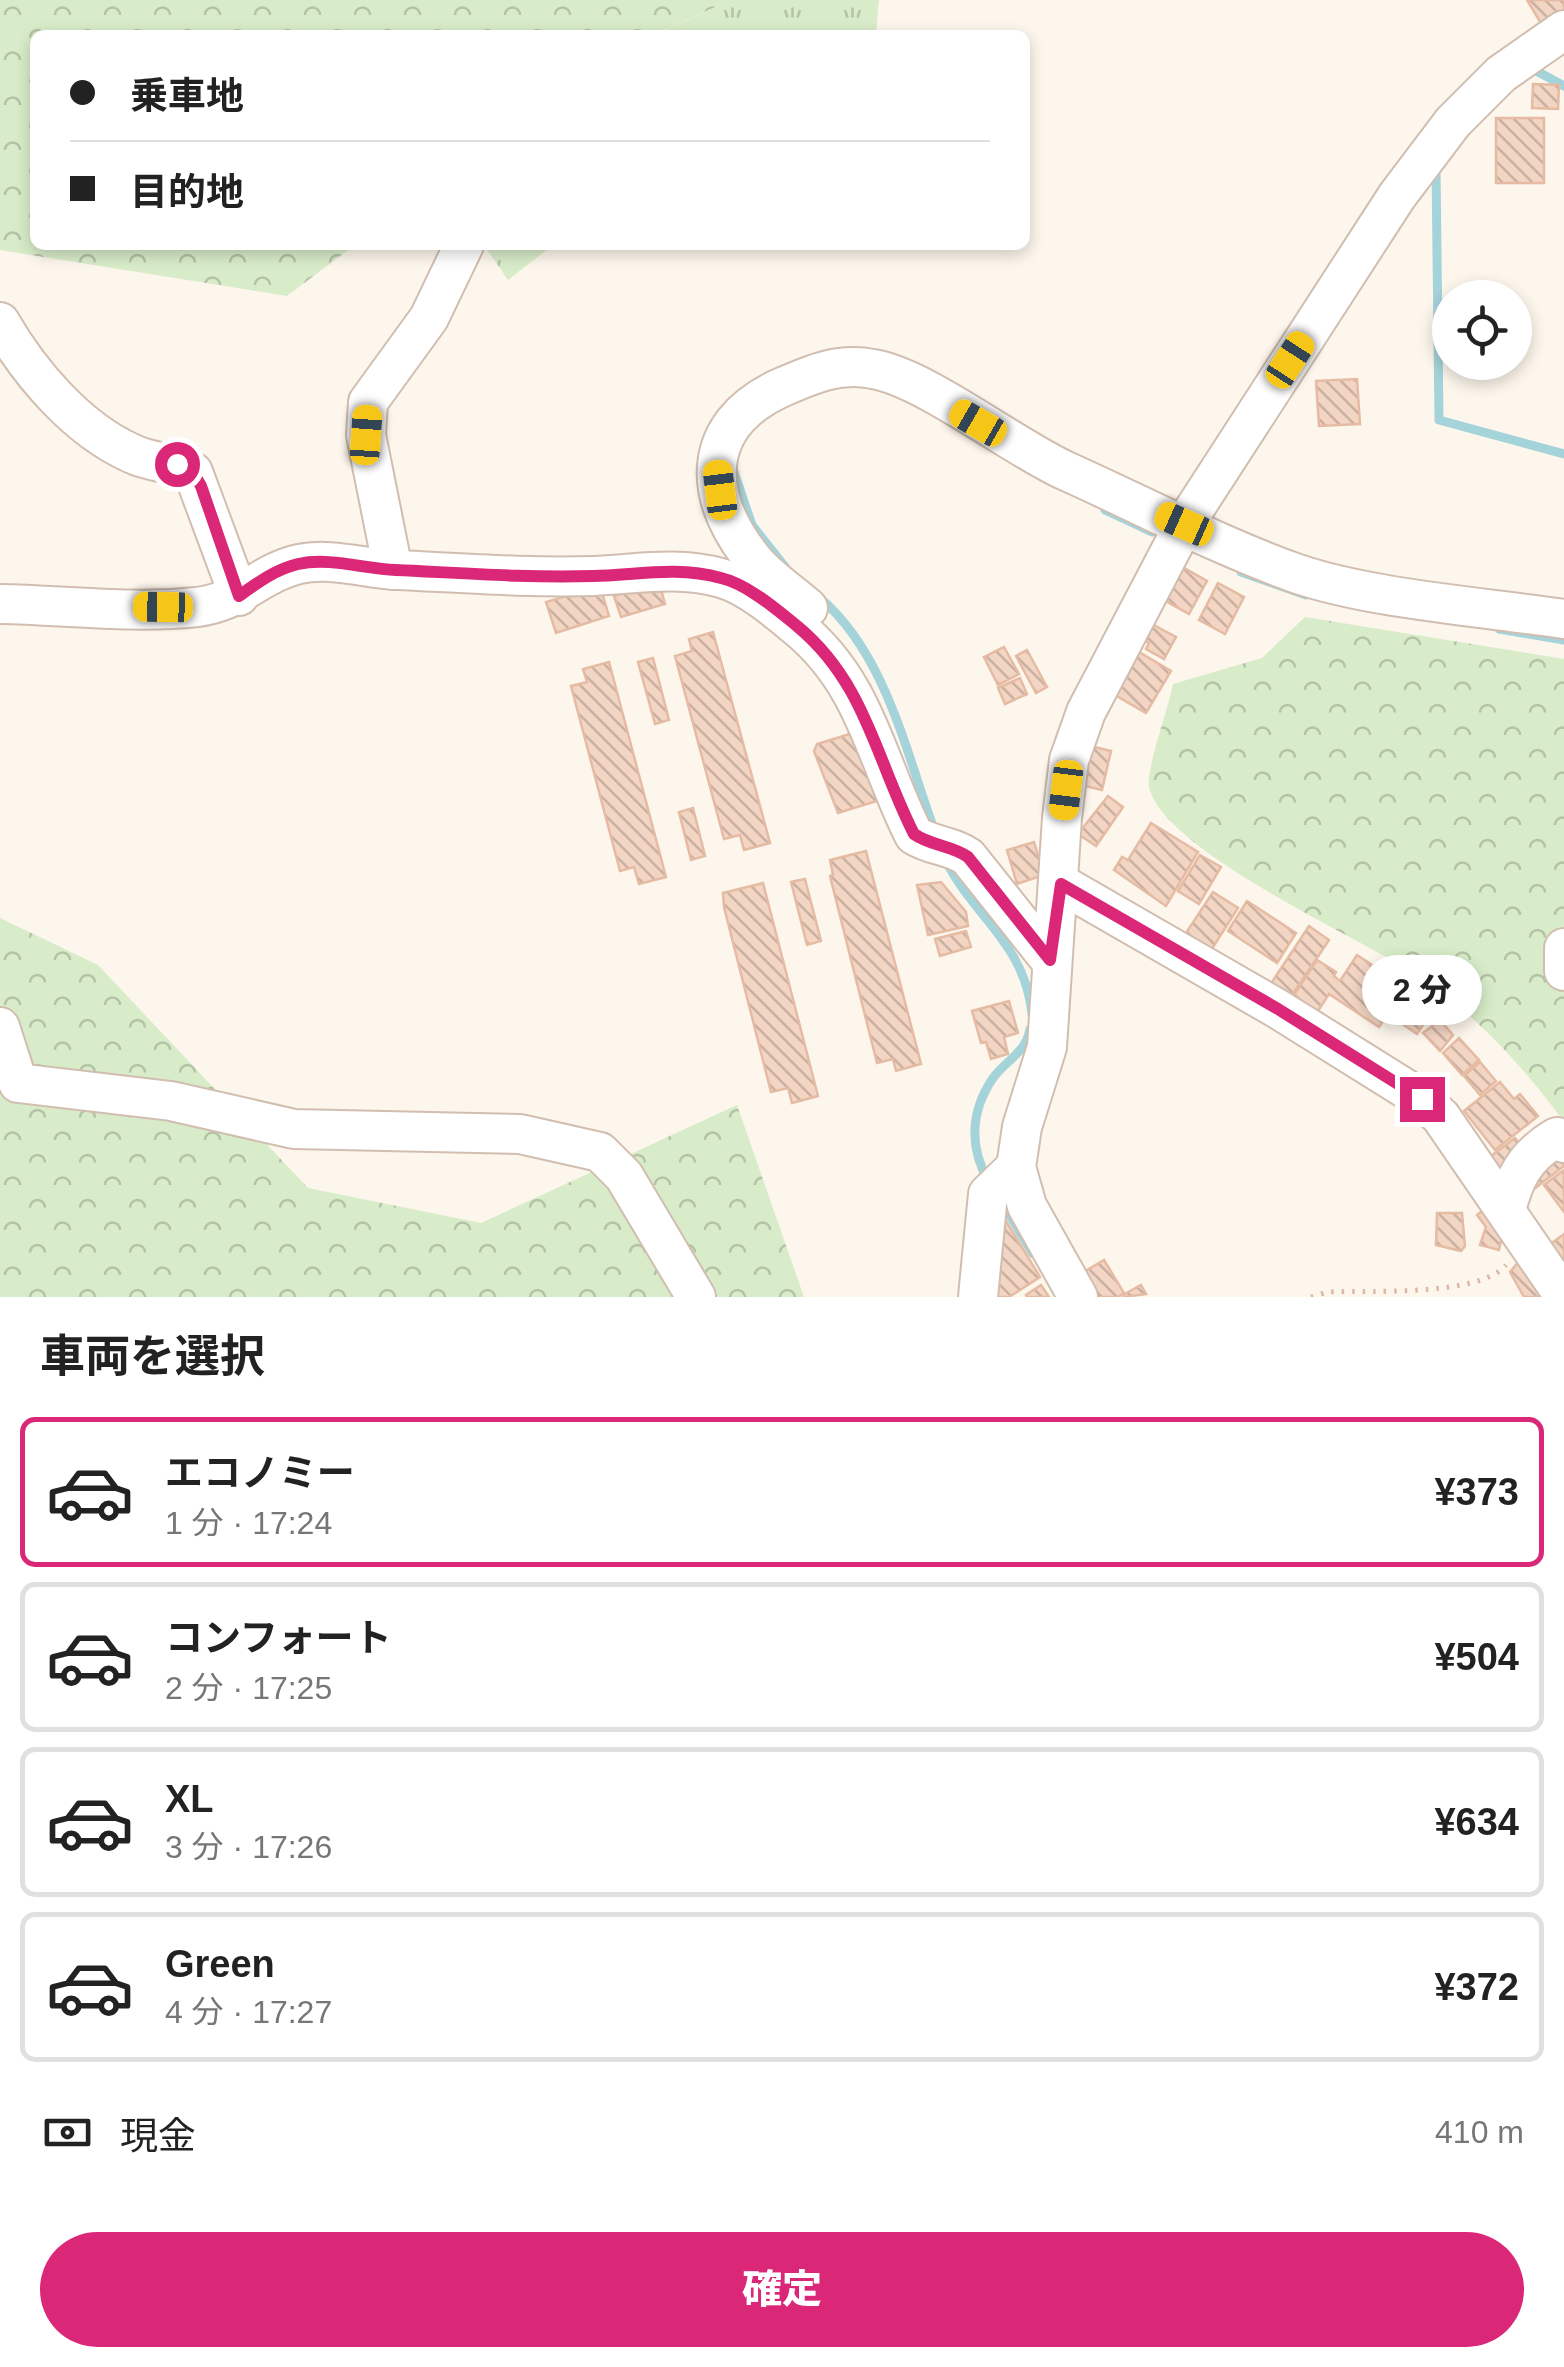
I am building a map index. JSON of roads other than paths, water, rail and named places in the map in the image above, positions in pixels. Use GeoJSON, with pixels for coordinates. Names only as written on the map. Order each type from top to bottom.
{"type":"FeatureCollection","features":[{"type":"Feature","properties":{"kind":"street"},"geometry":{"type":"LineString","coordinates":[[978,1297],[1001,1180],[1047,1047],[1050,960],[1061,884],[1062,818],[1070,760],[1108,665],[1184,524],[1419,167],[1454,122],[1501,74],[1564,30]]}},
{"type":"Feature","properties":{"kind":"street"},"geometry":{"type":"LineString","coordinates":[[392,570],[366,435],[368,402],[429,318],[462,250]]}},
{"type":"Feature","properties":{"kind":"street"},"geometry":{"type":"LineString","coordinates":[[0,322],[48,388],[92,429],[135,455],[177,464],[193,472],[239,596]]}},
{"type":"Feature","properties":{"kind":"street"},"geometry":{"type":"LineString","coordinates":[[1050,960],[968,857],[909,825],[854,690],[846,656],[826,624],[753,561],[734,531],[717,464],[720,440],[749,403],[819,370],[870,368],[895,375],[1042,460],[1297,574],[1564,619]]}},
{"type":"Feature","properties":{"kind":"street"},"geometry":{"type":"LineString","coordinates":[[0,604],[193,608],[239,596],[270,575],[299,564],[595,576],[674,571],[726,579],[799,628],[854,690]]}},
{"type":"Feature","properties":{"kind":"street"},"geometry":{"type":"LineString","coordinates":[[1061,884],[1278,1009],[1422,1099],[1441,1117],[1564,1296]]}},
{"type":"Feature","properties":{"kind":"street"},"geometry":{"type":"LineString","coordinates":[[1564,948],[1564,972]]}},
{"type":"Feature","properties":{"kind":"street"},"geometry":{"type":"LineString","coordinates":[[0,1027],[18,1083],[170,1101],[294,1129],[520,1134],[600,1152],[624,1176],[696,1297]]}},
{"type":"Feature","properties":{"kind":"street"},"geometry":{"type":"LineString","coordinates":[[1513,1221],[1513,1180],[1525,1162],[1558,1136],[1564,1142]]}},
{"type":"Feature","properties":{"kind":"street"},"geometry":{"type":"LineString","coordinates":[[1001,1180],[1027,1206],[1078,1297]]}},
{"type":"Feature","properties":{"kind":"waterway"},"geometry":{"type":"LineString","coordinates":[[1531,68],[1564,86]]}},
{"type":"Feature","properties":{"kind":"waterway"},"geometry":{"type":"LineString","coordinates":[[1436,169],[1439,420],[1564,454]]}},
{"type":"Feature","properties":{"kind":"waterway"},"geometry":{"type":"LineString","coordinates":[[733,469],[752,525],[786,568]]}},
{"type":"Feature","properties":{"kind":"waterway"},"geometry":{"type":"LineString","coordinates":[[1105,510],[1152,532]]}},
{"type":"Feature","properties":{"kind":"waterway"},"geometry":{"type":"LineString","coordinates":[[1241,572],[1306,595]]}},
{"type":"Feature","properties":{"kind":"waterway"},"geometry":{"type":"LineString","coordinates":[[820,598],[843,621],[878,676],[935,832]]}},
{"type":"Feature","properties":{"kind":"waterway"},"geometry":{"type":"LineString","coordinates":[[1499,629],[1564,640]]}},
{"type":"Feature","properties":{"kind":"waterway"},"geometry":{"type":"LineString","coordinates":[[946,861],[1020,969],[1032,1014]]}},
{"type":"Feature","properties":{"kind":"waterway"},"geometry":{"type":"LineString","coordinates":[[989,1182],[975,1143],[976,1117],[985,1091],[1020,1050],[1030,1029]]}},
{"type":"Feature","properties":{"kind":"waterway"},"geometry":{"type":"LineString","coordinates":[[1000,1199],[1033,1254]]}}]}
